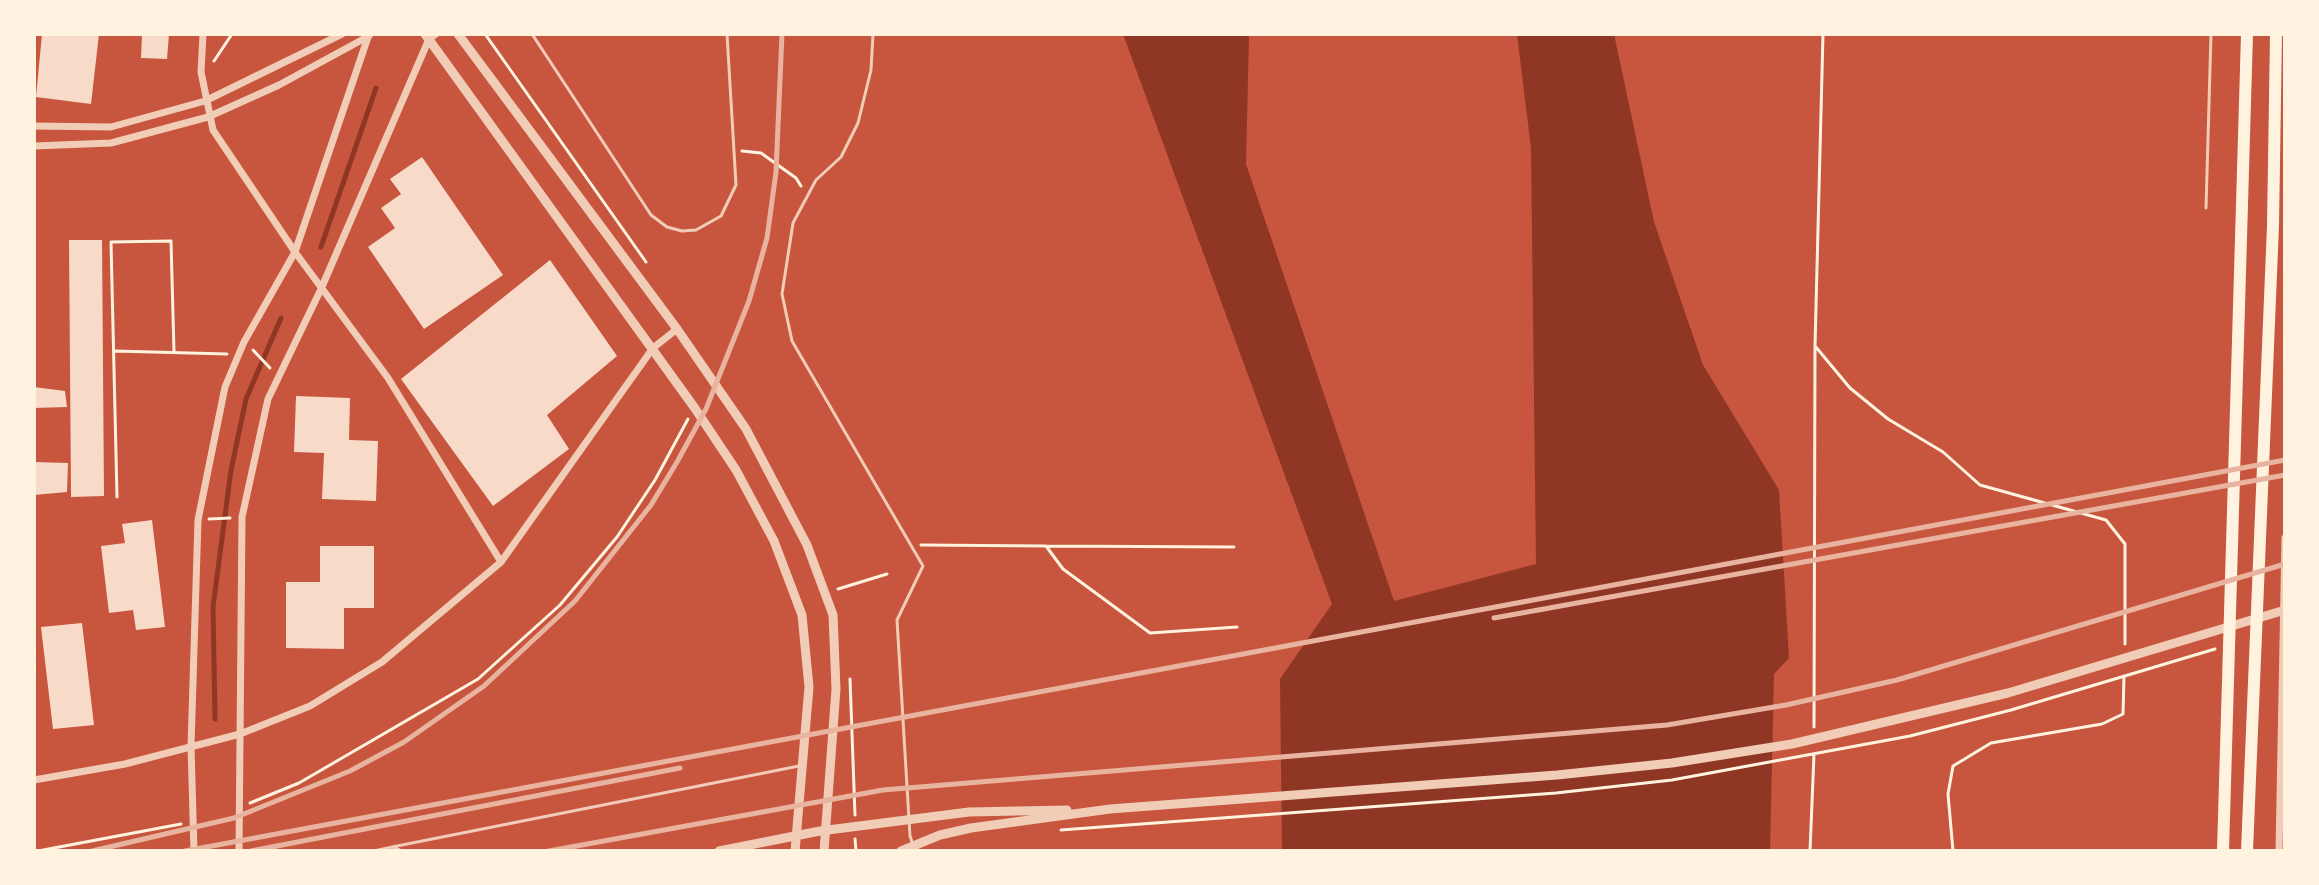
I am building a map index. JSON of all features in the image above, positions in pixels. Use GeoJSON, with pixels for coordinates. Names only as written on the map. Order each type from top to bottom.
{"type":"FeatureCollection","features":[{"type":"Feature","properties":{"kind":"highway"},"geometry":{"type":"LineString","coordinates":[[2223,851],[2247,34]]}},
{"type":"Feature","properties":{"kind":"highway"},"geometry":{"type":"LineString","coordinates":[[2247,851],[2273,226],[2276,34]]}},
{"type":"Feature","properties":{"kind":"street"},"geometry":{"type":"LineString","coordinates":[[203,34],[201,72],[208,117],[295,252],[388,378],[501,562]]}},
{"type":"Feature","properties":{"kind":"street"},"geometry":{"type":"LineString","coordinates":[[34,126],[111,127],[205,101],[342,34]]}},
{"type":"Feature","properties":{"kind":"street"},"geometry":{"type":"LineString","coordinates":[[458,34],[677,329],[746,429],[787,503],[833,615],[836,689],[824,851]]}},
{"type":"Feature","properties":{"kind":"street"},"geometry":{"type":"LineString","coordinates":[[34,146],[111,143],[208,117],[279,85],[369,35]]}},
{"type":"Feature","properties":{"kind":"street"},"geometry":{"type":"LineString","coordinates":[[194,851],[191,746],[198,520],[225,387],[244,342],[295,252],[369,35]]}},
{"type":"Feature","properties":{"kind":"street"},"geometry":{"type":"LineString","coordinates":[[239,851],[242,517],[268,399],[321,289],[430,36]]}},
{"type":"Feature","properties":{"kind":"street"},"geometry":{"type":"LineString","coordinates":[[430,36],[653,348],[736,470],[774,541],[802,615],[809,687],[795,851]]}},
{"type":"Feature","properties":{"kind":"street"},"geometry":{"type":"LineString","coordinates":[[34,780],[125,764],[240,734],[310,706],[382,662],[501,562],[653,348],[677,329]]}},
{"type":"Feature","properties":{"kind":"street"},"geometry":{"type":"LineString","coordinates":[[2279,851],[2285,538]]}},
{"type":"Feature","properties":{"kind":"street"},"geometry":{"type":"LineString","coordinates":[[719,851],[820,831],[969,812],[1110,809],[1557,775],[1672,763],[1792,744],[2008,693],[2285,610]]}},
{"type":"Feature","properties":{"kind":"street"},"geometry":{"type":"LineString","coordinates":[[901,851],[940,835],[971,828],[1110,809]]}},
{"type":"Feature","properties":{"kind":"lane"},"geometry":{"type":"LineString","coordinates":[[532,34],[651,215],[667,227],[682,231],[709,225],[721,216],[731,202],[738,165],[727,34]]}},
{"type":"Feature","properties":{"kind":"lane"},"geometry":{"type":"LineString","coordinates":[[873,34],[871,70],[858,123],[841,157],[816,180],[793,223],[782,294],[792,341],[923,566],[897,620],[910,836],[915,851]]}},
{"type":"Feature","properties":{"kind":"lane"},"geometry":{"type":"LineString","coordinates":[[2206,208],[2211,34]]}},
{"type":"Feature","properties":{"kind":"lane"},"geometry":{"type":"LineString","coordinates":[[374,851],[803,765]]}},
{"type":"Feature","properties":{"kind":"lane"},"geometry":{"type":"LineString","coordinates":[[392,847],[402,851]]}},
{"type":"Feature","properties":{"kind":"path"},"geometry":{"type":"LineString","coordinates":[[214,62],[232,34]]}},
{"type":"Feature","properties":{"kind":"path"},"geometry":{"type":"LineString","coordinates":[[1810,851],[1815,346],[1823,34]]}},
{"type":"Feature","properties":{"kind":"path"},"geometry":{"type":"LineString","coordinates":[[732,151],[761,153],[796,178],[808,196]]}},
{"type":"Feature","properties":{"kind":"path"},"geometry":{"type":"LineString","coordinates":[[117,497],[111,242],[171,241],[174,352]]}},
{"type":"Feature","properties":{"kind":"path"},"geometry":{"type":"LineString","coordinates":[[244,342],[279,377]]}},
{"type":"Feature","properties":{"kind":"path"},"geometry":{"type":"LineString","coordinates":[[1815,346],[1850,388],[1888,419],[1943,452],[1980,485],[2106,520],[2125,544],[2128,585],[2125,657]]}},
{"type":"Feature","properties":{"kind":"path"},"geometry":{"type":"LineString","coordinates":[[114,351],[239,354]]}},
{"type":"Feature","properties":{"kind":"path"},"geometry":{"type":"LineString","coordinates":[[239,807],[299,783],[478,679],[560,605],[617,537],[655,480],[688,419]]}},
{"type":"Feature","properties":{"kind":"path"},"geometry":{"type":"LineString","coordinates":[[198,520],[242,517]]}},
{"type":"Feature","properties":{"kind":"path"},"geometry":{"type":"LineString","coordinates":[[910,545],[1234,547]]}},
{"type":"Feature","properties":{"kind":"path"},"geometry":{"type":"LineString","coordinates":[[1046,546],[1063,569],[1150,633],[1237,627]]}},
{"type":"Feature","properties":{"kind":"path"},"geometry":{"type":"LineString","coordinates":[[838,589],[887,574]]}},
{"type":"Feature","properties":{"kind":"path"},"geometry":{"type":"LineString","coordinates":[[1953,851],[1948,794],[1953,766],[1991,743],[2102,724],[2123,714],[2124,671]]}},
{"type":"Feature","properties":{"kind":"path"},"geometry":{"type":"LineString","coordinates":[[38,851],[193,822]]}},
{"type":"Feature","properties":{"kind":"shaded area"},"geometry":{"type":"Polygon","coordinates":[[[1123,34],[1249,34],[1246,164],[1394,601],[1536,564],[1531,148],[1517,34],[1614,34],[1654,222],[1703,365],[1779,490],[1789,658],[1774,674],[1770,851],[1282,851],[1280,679],[1332,604],[1123,34]]]}},
{"type":"Feature","properties":{"kind":"building"},"geometry":{"type":"Polygon","coordinates":[[[42,34],[99,34],[91,104],[36,97],[42,34]]]}},
{"type":"Feature","properties":{"kind":"building"},"geometry":{"type":"Polygon","coordinates":[[[142,34],[169,34],[167,59],[141,58],[142,34]]]}},
{"type":"Feature","properties":{"kind":"building"},"geometry":{"type":"Polygon","coordinates":[[[422,157],[503,275],[424,329],[368,247],[395,228],[381,208],[401,194],[390,179],[422,157]]]}},
{"type":"Feature","properties":{"kind":"building"},"geometry":{"type":"Polygon","coordinates":[[[69,240],[102,240],[104,496],[71,497],[69,240]]]}},
{"type":"Feature","properties":{"kind":"building"},"geometry":{"type":"Polygon","coordinates":[[[550,260],[617,356],[547,415],[569,449],[493,506],[401,379],[550,260]]]}},
{"type":"Feature","properties":{"kind":"building"},"geometry":{"type":"Polygon","coordinates":[[[34,387],[65,391],[67,407],[34,408],[34,387]]]}},
{"type":"Feature","properties":{"kind":"building"},"geometry":{"type":"Polygon","coordinates":[[[296,396],[350,398],[349,440],[378,441],[376,501],[322,499],[324,453],[294,452],[296,396]]]}},
{"type":"Feature","properties":{"kind":"building"},"geometry":{"type":"Polygon","coordinates":[[[34,462],[68,463],[67,492],[34,495],[34,462]]]}},
{"type":"Feature","properties":{"kind":"building"},"geometry":{"type":"Polygon","coordinates":[[[152,520],[165,627],[136,630],[133,610],[109,613],[101,546],[125,543],[122,524],[152,520]]]}},
{"type":"Feature","properties":{"kind":"building"},"geometry":{"type":"Polygon","coordinates":[[[320,546],[374,546],[374,608],[344,608],[344,649],[286,648],[286,582],[320,582],[320,546]]]}},
{"type":"Feature","properties":{"kind":"building"},"geometry":{"type":"Polygon","coordinates":[[[82,623],[94,725],[53,729],[41,627],[82,623]]]}},
{"type":"Feature","properties":{"kind":"waterway"},"geometry":{"type":"LineString","coordinates":[[321,247],[376,88]]}},
{"type":"Feature","properties":{"kind":"waterway"},"geometry":{"type":"LineString","coordinates":[[215,719],[213,607],[231,470],[246,399],[281,318]]}},
{"type":"Feature","properties":{"kind":"railway"},"geometry":{"type":"LineString","coordinates":[[92,851],[234,818],[350,771],[404,742],[484,686],[575,601],[651,505],[677,462],[706,409],[749,301],[767,238],[776,172],[782,34]]}},
{"type":"Feature","properties":{"kind":"railway"},"geometry":{"type":"LineString","coordinates":[[185,851],[2285,460]]}},
{"type":"Feature","properties":{"kind":"railway"},"geometry":{"type":"LineString","coordinates":[[1494,618],[2285,475]]}},
{"type":"Feature","properties":{"kind":"railway"},"geometry":{"type":"LineString","coordinates":[[549,851],[883,790],[1667,725],[1786,705],[1897,680],[2285,564]]}},
{"type":"Feature","properties":{"kind":"railway"},"geometry":{"type":"LineString","coordinates":[[251,851],[680,768]]}}]}
